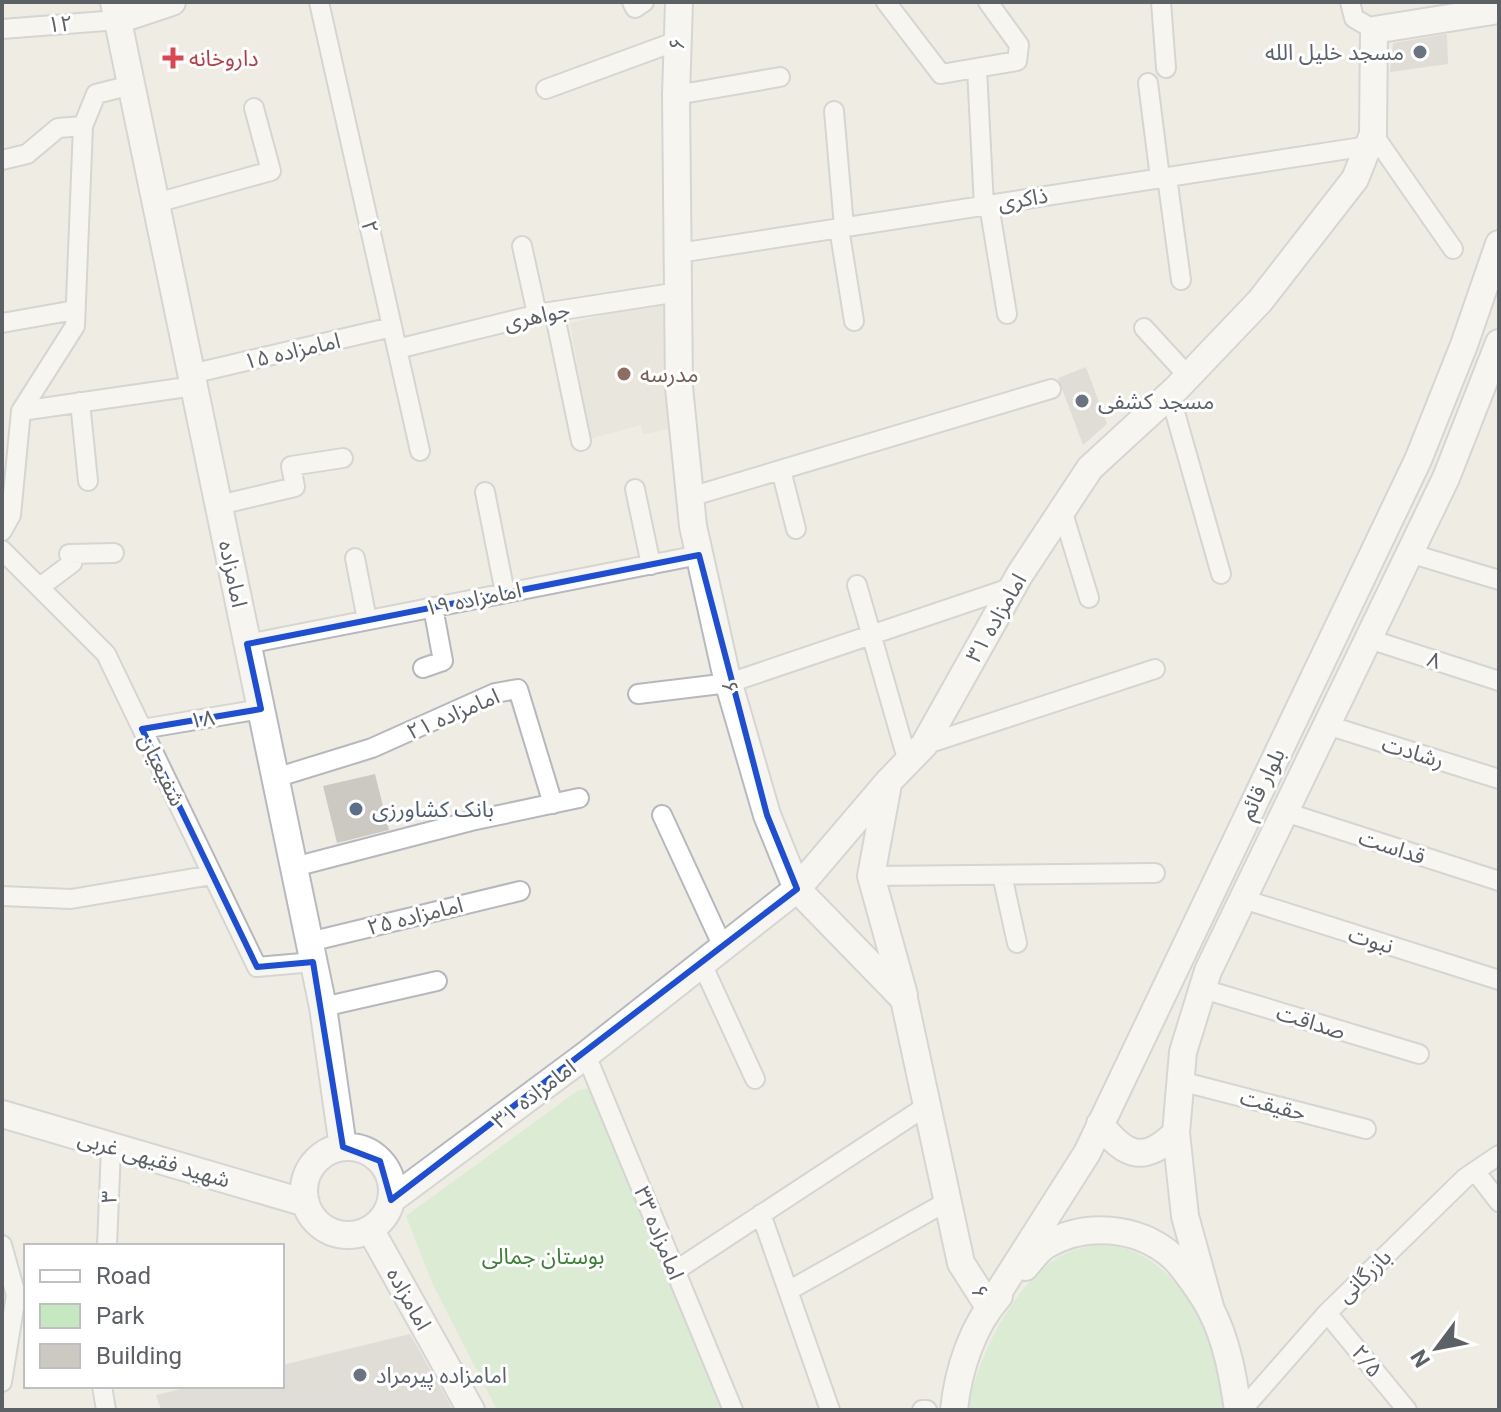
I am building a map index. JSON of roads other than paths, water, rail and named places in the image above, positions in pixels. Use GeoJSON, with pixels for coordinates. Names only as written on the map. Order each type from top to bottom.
{"type":"FeatureCollection","features":[{"type":"Feature","properties":{"kind":"main road"},"geometry":{"type":"LineString","coordinates":[[116,11],[172,2]]}},
{"type":"Feature","properties":{"kind":"main road","name":"۶"},"geometry":{"type":"LineString","coordinates":[[679,2],[676,95],[679,387],[699,555],[729,683],[767,815],[797,889],[904,999],[961,1263],[989,1307]]}},
{"type":"Feature","properties":{"kind":"main road"},"geometry":{"type":"LineString","coordinates":[[1374,30],[1499,10]]}},
{"type":"Feature","properties":{"kind":"main road","name":"امامزاده"},"geometry":{"type":"LineString","coordinates":[[116,11],[323,1007],[343,1147]]}},
{"type":"Feature","properties":{"kind":"main road","name":"امامزاده ۳۱"},"geometry":{"type":"LineString","coordinates":[[391,1200],[586,1055],[797,889],[916,753],[1013,587],[1090,468],[1179,386],[1260,301],[1355,179],[1370,140],[1374,30]]}},
{"type":"Feature","properties":{"kind":"main road","name":"بلوار قائم"},"geometry":{"type":"LineString","coordinates":[[989,1307],[1087,1153],[1418,460],[1464,345],[1499,244]]}},
{"type":"Feature","properties":{"kind":"main road","name":"بلوار قائم"},"geometry":{"type":"LineString","coordinates":[[1211,1310],[1185,1216],[1176,1133],[1183,1052],[1208,971],[1493,377],[1499,343]]}},
{"type":"Feature","properties":{"kind":"main road"},"geometry":{"type":"LineString","coordinates":[[889,781],[871,876],[904,999]]}},
{"type":"Feature","properties":{"kind":"main road","name":"شهید فقیهی غربی"},"geometry":{"type":"LineString","coordinates":[[2,1114],[306,1203]]}},
{"type":"Feature","properties":{"kind":"main road"},"geometry":{"type":"LineString","coordinates":[[1100,1124],[1118,1146],[1145,1154],[1161,1147],[1176,1133]]}},
{"type":"Feature","properties":{"kind":"main road"},"geometry":{"type":"LineString","coordinates":[[343,1147],[370,1153],[380,1161],[392,1186],[391,1200],[383,1217],[370,1229],[354,1235],[329,1231],[311,1214],[304,1190],[311,1166],[320,1156],[343,1147]]}},
{"type":"Feature","properties":{"kind":"main road","name":"امامزاده"},"geometry":{"type":"LineString","coordinates":[[370,1229],[471,1410]]}},
{"type":"Feature","properties":{"kind":"main road"},"geometry":{"type":"LineString","coordinates":[[954,1410],[970,1344],[989,1307],[1044,1246],[1076,1233],[1110,1229],[1144,1239],[1172,1256],[1211,1310],[1231,1364],[1240,1410]]}},
{"type":"Feature","properties":{"kind":"street","name":"۲"},"geometry":{"type":"LineString","coordinates":[[319,2],[420,451]]}},
{"type":"Feature","properties":{"kind":"street"},"geometry":{"type":"LineString","coordinates":[[632,2],[635,8],[644,2]]}},
{"type":"Feature","properties":{"kind":"street"},"geometry":{"type":"LineString","coordinates":[[886,2],[941,74],[1017,61],[1019,45],[988,2]]}},
{"type":"Feature","properties":{"kind":"street"},"geometry":{"type":"LineString","coordinates":[[1161,2],[1166,68]]}},
{"type":"Feature","properties":{"kind":"street"},"geometry":{"type":"LineString","coordinates":[[1350,2],[1354,18],[1374,30]]}},
{"type":"Feature","properties":{"kind":"street","name":"۱۲"},"geometry":{"type":"LineString","coordinates":[[2,29],[116,11]]}},
{"type":"Feature","properties":{"kind":"street"},"geometry":{"type":"LineString","coordinates":[[546,89],[677,41]]}},
{"type":"Feature","properties":{"kind":"street"},"geometry":{"type":"LineString","coordinates":[[972,70],[986,205],[1007,314]]}},
{"type":"Feature","properties":{"kind":"street"},"geometry":{"type":"LineString","coordinates":[[676,95],[780,77]]}},
{"type":"Feature","properties":{"kind":"street"},"geometry":{"type":"LineString","coordinates":[[1148,83],[1181,280]]}},
{"type":"Feature","properties":{"kind":"street"},"geometry":{"type":"LineString","coordinates":[[2,531],[11,515],[21,411],[75,326],[83,126],[96,94],[131,85]]}},
{"type":"Feature","properties":{"kind":"street"},"geometry":{"type":"LineString","coordinates":[[156,203],[271,171],[254,108]]}},
{"type":"Feature","properties":{"kind":"street"},"geometry":{"type":"LineString","coordinates":[[834,111],[842,228],[854,321]]}},
{"type":"Feature","properties":{"kind":"street"},"geometry":{"type":"LineString","coordinates":[[2,160],[27,154],[58,128],[83,126]]}},
{"type":"Feature","properties":{"kind":"street"},"geometry":{"type":"LineString","coordinates":[[1370,140],[1453,249]]}},
{"type":"Feature","properties":{"kind":"street","name":"ذاکری"},"geometry":{"type":"LineString","coordinates":[[679,253],[1163,178],[1370,140]]}},
{"type":"Feature","properties":{"kind":"street"},"geometry":{"type":"LineString","coordinates":[[522,246],[546,313],[581,441]]}},
{"type":"Feature","properties":{"kind":"street","name":"جواهری"},"geometry":{"type":"LineString","coordinates":[[397,349],[546,313],[679,292]]}},
{"type":"Feature","properties":{"kind":"street"},"geometry":{"type":"LineString","coordinates":[[2,323],[75,310]]}},
{"type":"Feature","properties":{"kind":"street","name":"امامزاده ۱۵"},"geometry":{"type":"LineString","coordinates":[[21,411],[193,380],[392,327]]}},
{"type":"Feature","properties":{"kind":"street"},"geometry":{"type":"LineString","coordinates":[[1144,328],[1179,386],[1221,574]]}},
{"type":"Feature","properties":{"kind":"street"},"geometry":{"type":"LineString","coordinates":[[690,497],[1051,389]]}},
{"type":"Feature","properties":{"kind":"street"},"geometry":{"type":"LineString","coordinates":[[80,402],[88,481]]}},
{"type":"Feature","properties":{"kind":"street"},"geometry":{"type":"LineString","coordinates":[[219,505],[295,487],[291,466],[343,458]]}},
{"type":"Feature","properties":{"kind":"street"},"geometry":{"type":"LineString","coordinates":[[781,470],[796,529]]}},
{"type":"Feature","properties":{"kind":"street"},"geometry":{"type":"LineString","coordinates":[[635,489],[651,565]]}},
{"type":"Feature","properties":{"kind":"street"},"geometry":{"type":"LineString","coordinates":[[485,492],[505,593]]}},
{"type":"Feature","properties":{"kind":"street"},"geometry":{"type":"LineString","coordinates":[[1062,510],[1089,598]]}},
{"type":"Feature","properties":{"kind":"street","name":"شفیعیان"},"geometry":{"type":"LineString","coordinates":[[2,550],[106,654],[257,967],[311,952]]}},
{"type":"Feature","properties":{"kind":"street"},"geometry":{"type":"LineString","coordinates":[[40,587],[72,563],[69,554],[114,553]]}},
{"type":"Feature","properties":{"kind":"street"},"geometry":{"type":"LineString","coordinates":[[1409,553],[1499,580]]}},
{"type":"Feature","properties":{"kind":"street","name":"امامزاده ۱۹"},"geometry":{"type":"LineString","coordinates":[[247,644],[699,555]]}},
{"type":"Feature","properties":{"kind":"street"},"geometry":{"type":"LineString","coordinates":[[355,558],[367,620]]}},
{"type":"Feature","properties":{"kind":"street"},"geometry":{"type":"LineString","coordinates":[[857,585],[870,635],[916,753],[1155,669]]}},
{"type":"Feature","properties":{"kind":"street"},"geometry":{"type":"LineString","coordinates":[[638,694],[729,683],[1013,587]]}},
{"type":"Feature","properties":{"kind":"street"},"geometry":{"type":"LineString","coordinates":[[423,668],[443,661],[433,607]]}},
{"type":"Feature","properties":{"kind":"street","name":"۸"},"geometry":{"type":"LineString","coordinates":[[1369,639],[1499,681]]}},
{"type":"Feature","properties":{"kind":"street","name":"امامزاده ۲۱"},"geometry":{"type":"LineString","coordinates":[[275,778],[372,748],[495,693],[518,689],[553,804]]}},
{"type":"Feature","properties":{"kind":"street","name":"۱۸"},"geometry":{"type":"LineString","coordinates":[[142,729],[261,709]]}},
{"type":"Feature","properties":{"kind":"street","name":"رشادت"},"geometry":{"type":"LineString","coordinates":[[1327,725],[1499,779]]}},
{"type":"Feature","properties":{"kind":"street"},"geometry":{"type":"LineString","coordinates":[[294,867],[471,821],[579,798]]}},
{"type":"Feature","properties":{"kind":"street","name":"قداست"},"geometry":{"type":"LineString","coordinates":[[1285,812],[1499,881]]}},
{"type":"Feature","properties":{"kind":"street"},"geometry":{"type":"LineString","coordinates":[[662,815],[723,947]]}},
{"type":"Feature","properties":{"kind":"street"},"geometry":{"type":"LineString","coordinates":[[871,876],[1155,873]]}},
{"type":"Feature","properties":{"kind":"street"},"geometry":{"type":"LineString","coordinates":[[2,896],[71,899],[212,875]]}},
{"type":"Feature","properties":{"kind":"street"},"geometry":{"type":"LineString","coordinates":[[1002,875],[1017,943]]}},
{"type":"Feature","properties":{"kind":"street","name":"امامزاده ۲۵"},"geometry":{"type":"LineString","coordinates":[[311,952],[520,891]]}},
{"type":"Feature","properties":{"kind":"street","name":"نبوت"},"geometry":{"type":"LineString","coordinates":[[1243,899],[1499,980]]}},
{"type":"Feature","properties":{"kind":"street"},"geometry":{"type":"LineString","coordinates":[[702,964],[755,1079]]}},
{"type":"Feature","properties":{"kind":"street"},"geometry":{"type":"LineString","coordinates":[[323,1007],[437,981]]}},
{"type":"Feature","properties":{"kind":"street","name":"صداقت"},"geometry":{"type":"LineString","coordinates":[[1203,989],[1419,1054]]}},
{"type":"Feature","properties":{"kind":"street","name":"امامزاده ۳۳"},"geometry":{"type":"LineString","coordinates":[[586,1055],[733,1410]]}},
{"type":"Feature","properties":{"kind":"street","name":"حقیقت"},"geometry":{"type":"LineString","coordinates":[[1180,1081],[1366,1129]]}},
{"type":"Feature","properties":{"kind":"street"},"geometry":{"type":"LineString","coordinates":[[675,1271],[928,1105]]}},
{"type":"Feature","properties":{"kind":"street","name":"۳"},"geometry":{"type":"LineString","coordinates":[[107,1244],[111,1148]]}},
{"type":"Feature","properties":{"kind":"street","name":"بازرگانی"},"geometry":{"type":"LineString","coordinates":[[1240,1410],[1327,1313],[1475,1171],[1499,1155]]}},
{"type":"Feature","properties":{"kind":"street"},"geometry":{"type":"LineString","coordinates":[[1475,1171],[1499,1202]]}},
{"type":"Feature","properties":{"kind":"street"},"geometry":{"type":"LineString","coordinates":[[788,1291],[948,1201]]}},
{"type":"Feature","properties":{"kind":"street"},"geometry":{"type":"LineString","coordinates":[[761,1214],[830,1410]]}},
{"type":"Feature","properties":{"kind":"street"},"geometry":{"type":"LineString","coordinates":[[2,1245],[16,1295],[2,1382]]}},
{"type":"Feature","properties":{"kind":"street","name":"۲/۵"},"geometry":{"type":"LineString","coordinates":[[1327,1313],[1407,1410]]}},
{"type":"Feature","properties":{"kind":"street"},"geometry":{"type":"LineString","coordinates":[[102,1388],[106,1410]]}},
{"type":"Feature","properties":{"kind":"place","name":"مسجد خلیل الله"},"geometry":{"type":"Point","coordinates":[1420,52]}},
{"type":"Feature","properties":{"kind":"place","name":"داروخانه"},"geometry":{"type":"Point","coordinates":[173,58]}},
{"type":"Feature","properties":{"kind":"place","name":"مدرسه"},"geometry":{"type":"Point","coordinates":[624,374]}},
{"type":"Feature","properties":{"kind":"place","name":"مسجد کشفی"},"geometry":{"type":"Point","coordinates":[1082,401]}},
{"type":"Feature","properties":{"kind":"place","name":"بانک کشاورزی"},"geometry":{"type":"Point","coordinates":[356,809]}},
{"type":"Feature","properties":{"kind":"place","name":"امامزاده پیرمراد"},"geometry":{"type":"Point","coordinates":[360,1375]}},
{"type":"Feature","properties":{"kind":"park label","name":"بوستان جمالی"},"geometry":{"type":"Point","coordinates":[543,1256]}}]}
